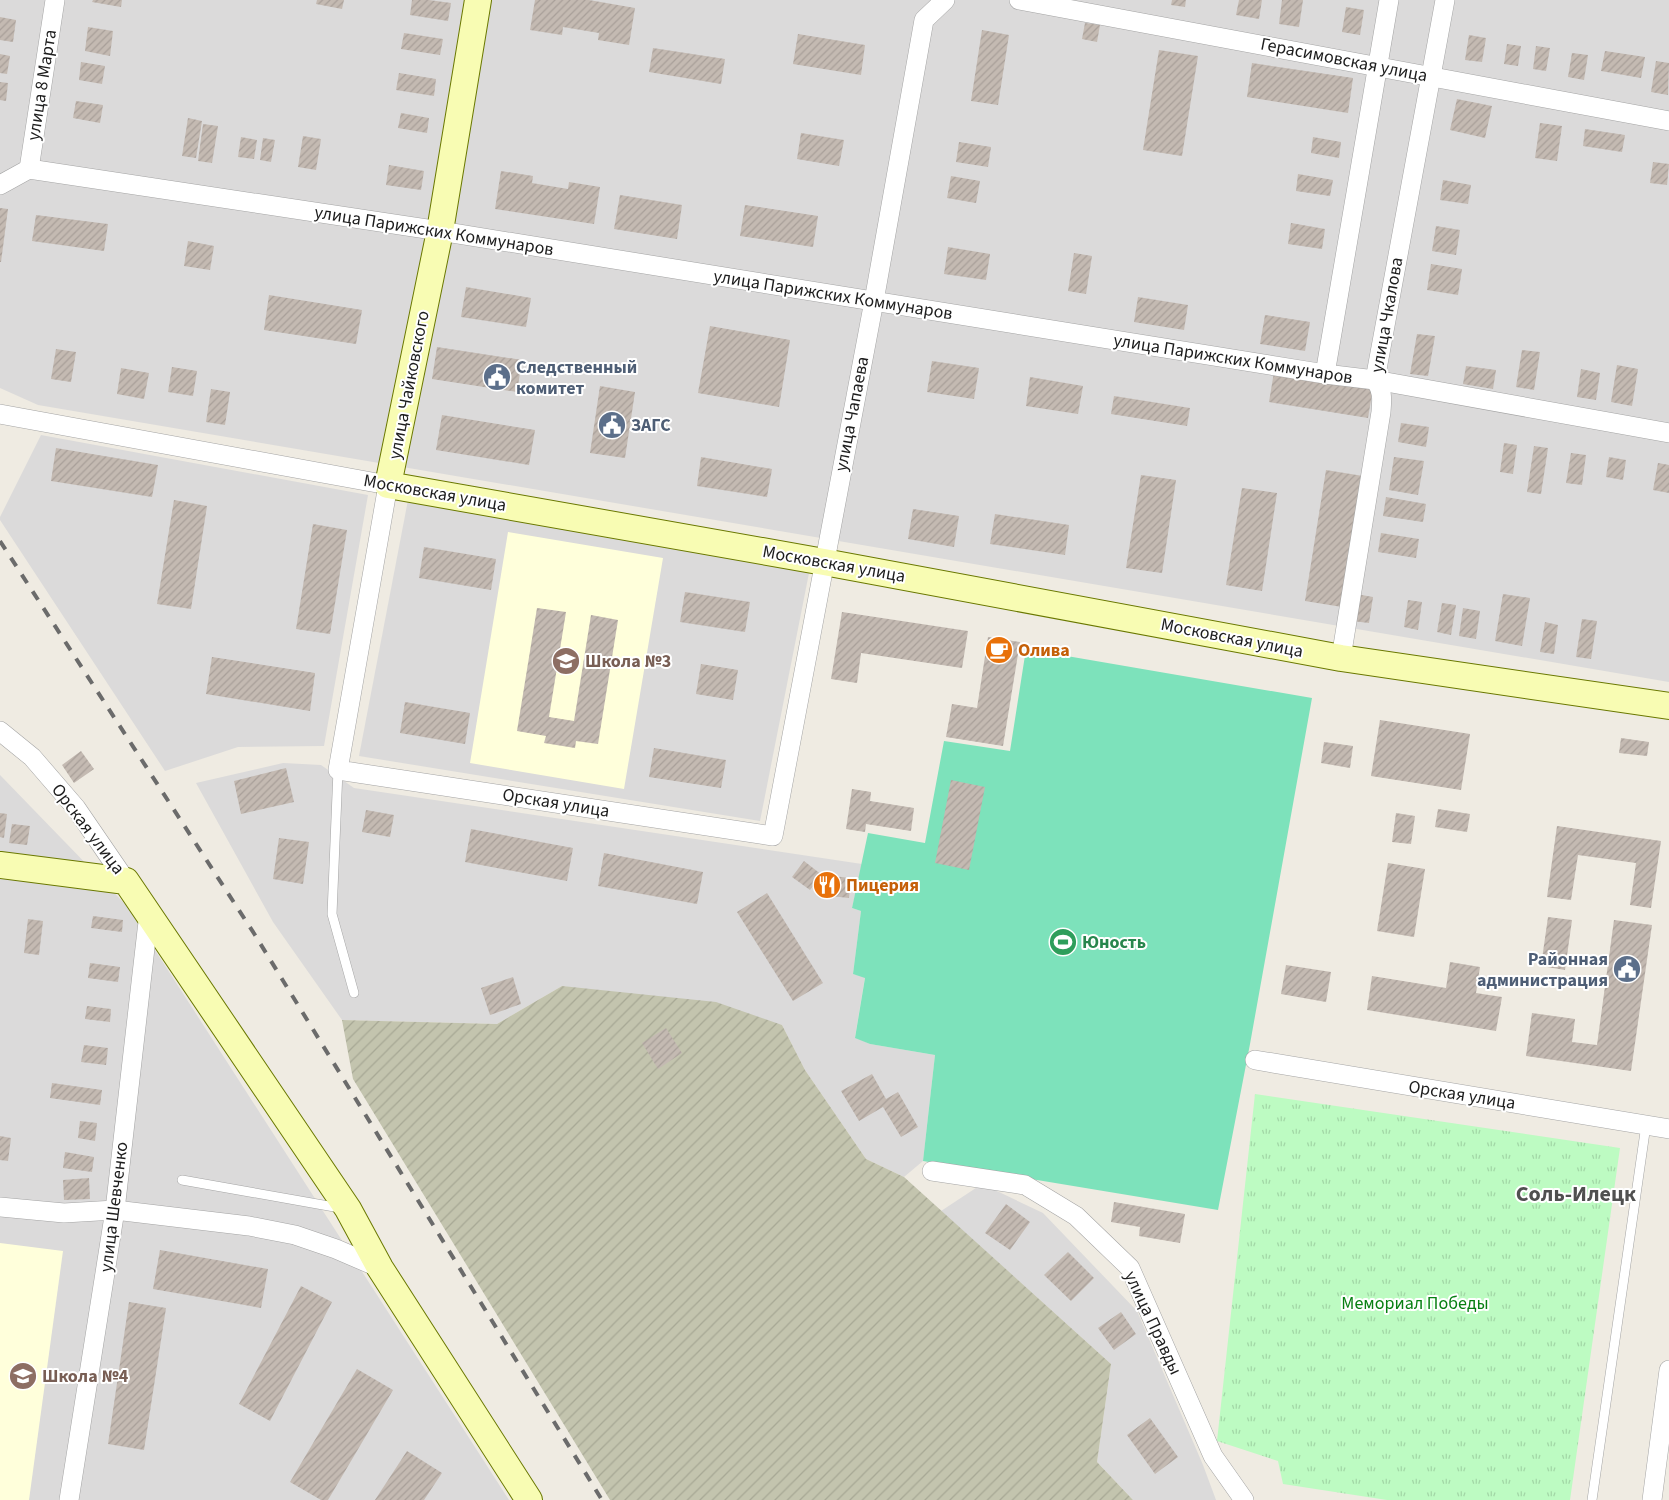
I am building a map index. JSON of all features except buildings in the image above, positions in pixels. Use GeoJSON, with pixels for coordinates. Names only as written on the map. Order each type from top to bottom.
{"type":"FeatureCollection","features":[{"type":"Feature","properties":{"kind":"street","name":"улица 8 Марта"},"geometry":{"type":"LineString","coordinates":[[29,170],[55,0]]}},
{"type":"Feature","properties":{"kind":"street","name":"улица Чайковского"},"geometry":{"type":"LineString","coordinates":[[338,770],[388,485],[440,231],[478,0]]}},
{"type":"Feature","properties":{"kind":"street","name":"улица Чапаева"},"geometry":{"type":"LineString","coordinates":[[774,836],[874,301],[924,20],[945,0]]}},
{"type":"Feature","properties":{"kind":"street","name":"Герасимовская улица"},"geometry":{"type":"LineString","coordinates":[[1019,0],[1669,121]]}},
{"type":"Feature","properties":{"kind":"street"},"geometry":{"type":"LineString","coordinates":[[1325,374],[1388,0]]}},
{"type":"Feature","properties":{"kind":"street","name":"улица Чкалова"},"geometry":{"type":"LineString","coordinates":[[1341,658],[1381,412],[1382,396],[1380,387],[1374,380],[1445,0]]}},
{"type":"Feature","properties":{"kind":"street"},"geometry":{"type":"LineString","coordinates":[[0,185],[29,170]]}},
{"type":"Feature","properties":{"kind":"street","name":"улица Парижских Коммунаров"},"geometry":{"type":"LineString","coordinates":[[29,170],[440,231],[1325,374],[1374,380],[1669,433]]}},
{"type":"Feature","properties":{"kind":"street","name":"Московская улица"},"geometry":{"type":"LineString","coordinates":[[0,414],[824,562],[1341,658],[1669,706]]}},
{"type":"Feature","properties":{"kind":"street","name":"Орская улица"},"geometry":{"type":"LineString","coordinates":[[0,731],[32,757],[76,808],[126,881]]}},
{"type":"Feature","properties":{"kind":"street","name":"Орская улица"},"geometry":{"type":"LineString","coordinates":[[338,770],[774,836]]}},
{"type":"Feature","properties":{"kind":"street","name":"Орская улица"},"geometry":{"type":"LineString","coordinates":[[0,865],[126,881]]}},
{"type":"Feature","properties":{"kind":"street"},"geometry":{"type":"LineString","coordinates":[[126,881],[348,1209],[380,1268],[529,1500]]}},
{"type":"Feature","properties":{"kind":"street","name":"улица Шевченко"},"geometry":{"type":"LineString","coordinates":[[69,1500],[115,1210],[149,913]]}},
{"type":"Feature","properties":{"kind":"street","name":"Орская улица"},"geometry":{"type":"LineString","coordinates":[[1255,1060],[1669,1129]]}},
{"type":"Feature","properties":{"kind":"street","name":"улица Правды"},"geometry":{"type":"LineString","coordinates":[[932,1171],[1025,1185],[1076,1216],[1130,1268],[1213,1456],[1244,1500]]}},
{"type":"Feature","properties":{"kind":"street"},"geometry":{"type":"LineString","coordinates":[[0,1207],[64,1213],[115,1210],[249,1226],[296,1234],[380,1268]]}},
{"type":"Feature","properties":{"kind":"street"},"geometry":{"type":"LineString","coordinates":[[1652,1500],[1669,1370]]}},
{"type":"Feature","properties":{"kind":"lane"},"geometry":{"type":"LineString","coordinates":[[338,770],[332,914],[354,993]]}},
{"type":"Feature","properties":{"kind":"lane"},"geometry":{"type":"LineString","coordinates":[[1592,1500],[1646,1125]]}},
{"type":"Feature","properties":{"kind":"lane"},"geometry":{"type":"LineString","coordinates":[[182,1180],[348,1209]]}},
{"type":"Feature","properties":{"kind":"shaded area"},"geometry":{"type":"Polygon","coordinates":[[[0,0],[1669,0],[1669,682],[38,405],[0,388],[0,0]]]}},
{"type":"Feature","properties":{"kind":"shaded area"},"geometry":{"type":"Polygon","coordinates":[[[41,435],[368,495],[324,746],[238,747],[165,771],[0,520],[41,435]]]}},
{"type":"Feature","properties":{"kind":"shaded area"},"geometry":{"type":"Polygon","coordinates":[[[408,500],[809,573],[760,821],[359,756],[408,500]]]}},
{"type":"Feature","properties":{"kind":"shaded area","name":"Школа №3"},"geometry":{"type":"Polygon","coordinates":[[[508,532],[663,558],[624,789],[470,763],[508,532]]]}},
{"type":"Feature","properties":{"kind":"shaded area"},"geometry":{"type":"Polygon","coordinates":[[[283,763],[321,765],[354,788],[862,864],[852,908],[861,911],[853,974],[865,977],[855,1037],[870,1044],[935,1055],[923,1161],[904,1177],[866,1159],[805,1070],[782,1025],[562,986],[497,1024],[342,1020],[273,922],[196,783],[283,763]]]}},
{"type":"Feature","properties":{"kind":"shaded area"},"geometry":{"type":"Polygon","coordinates":[[[0,775],[126,905],[509,1500],[0,1500],[0,775]]]}},
{"type":"Feature","properties":{"kind":"shaded area"},"geometry":{"type":"Polygon","coordinates":[[[562,986],[716,1002],[782,1025],[805,1070],[866,1159],[904,1177],[1111,1364],[1097,1462],[1133,1500],[610,1500],[353,1079],[342,1020],[497,1024],[562,986]]]}},
{"type":"Feature","properties":{"kind":"shaded area"},"geometry":{"type":"Polygon","coordinates":[[[982,1184],[1043,1213],[1137,1311],[1203,1465],[1216,1500],[1133,1500],[1097,1462],[1111,1364],[941,1211],[982,1184]]]}},
{"type":"Feature","properties":{"kind":"shaded area","name":"Школа №4"},"geometry":{"type":"Polygon","coordinates":[[[0,1243],[63,1251],[29,1500],[0,1500],[0,1243]]]}},
{"type":"Feature","properties":{"kind":"green space","name":"Юность"},"geometry":{"type":"Polygon","coordinates":[[[1026,649],[1312,698],[1218,1210],[923,1161],[935,1055],[870,1044],[855,1038],[865,978],[853,974],[861,911],[852,908],[868,833],[925,843],[944,741],[1010,751],[1026,649]]]}},
{"type":"Feature","properties":{"kind":"green space","name":"Мемориал Победы"},"geometry":{"type":"Polygon","coordinates":[[[1255,1094],[1620,1148],[1570,1500],[1387,1500],[1283,1484],[1278,1461],[1217,1441],[1255,1094]]]}},
{"type":"Feature","properties":{"kind":"railway"},"geometry":{"type":"LineString","coordinates":[[0,541],[255,935],[602,1500]]}},
{"type":"Feature","properties":{"kind":"place","name":"Следственный комитет"},"geometry":{"type":"Point","coordinates":[497,377]}},
{"type":"Feature","properties":{"kind":"place","name":"ЗАГС"},"geometry":{"type":"Point","coordinates":[612,425]}},
{"type":"Feature","properties":{"kind":"place","name":"Олива"},"geometry":{"type":"Point","coordinates":[999,650]}},
{"type":"Feature","properties":{"kind":"place","name":"Школа №3"},"geometry":{"type":"Point","coordinates":[566,661]}},
{"type":"Feature","properties":{"kind":"place","name":"Пицерия"},"geometry":{"type":"Point","coordinates":[827,885]}},
{"type":"Feature","properties":{"kind":"place","name":"Юность"},"geometry":{"type":"Point","coordinates":[1063,942]}},
{"type":"Feature","properties":{"kind":"place","name":"Районная администрация"},"geometry":{"type":"Point","coordinates":[1627,969]}},
{"type":"Feature","properties":{"kind":"place","name":"Школа №4"},"geometry":{"type":"Point","coordinates":[23,1376]}},
{"type":"Feature","properties":{"kind":"district","name":"Соль-Илецк"},"geometry":{"type":"Point","coordinates":[1576,1194]}}]}
